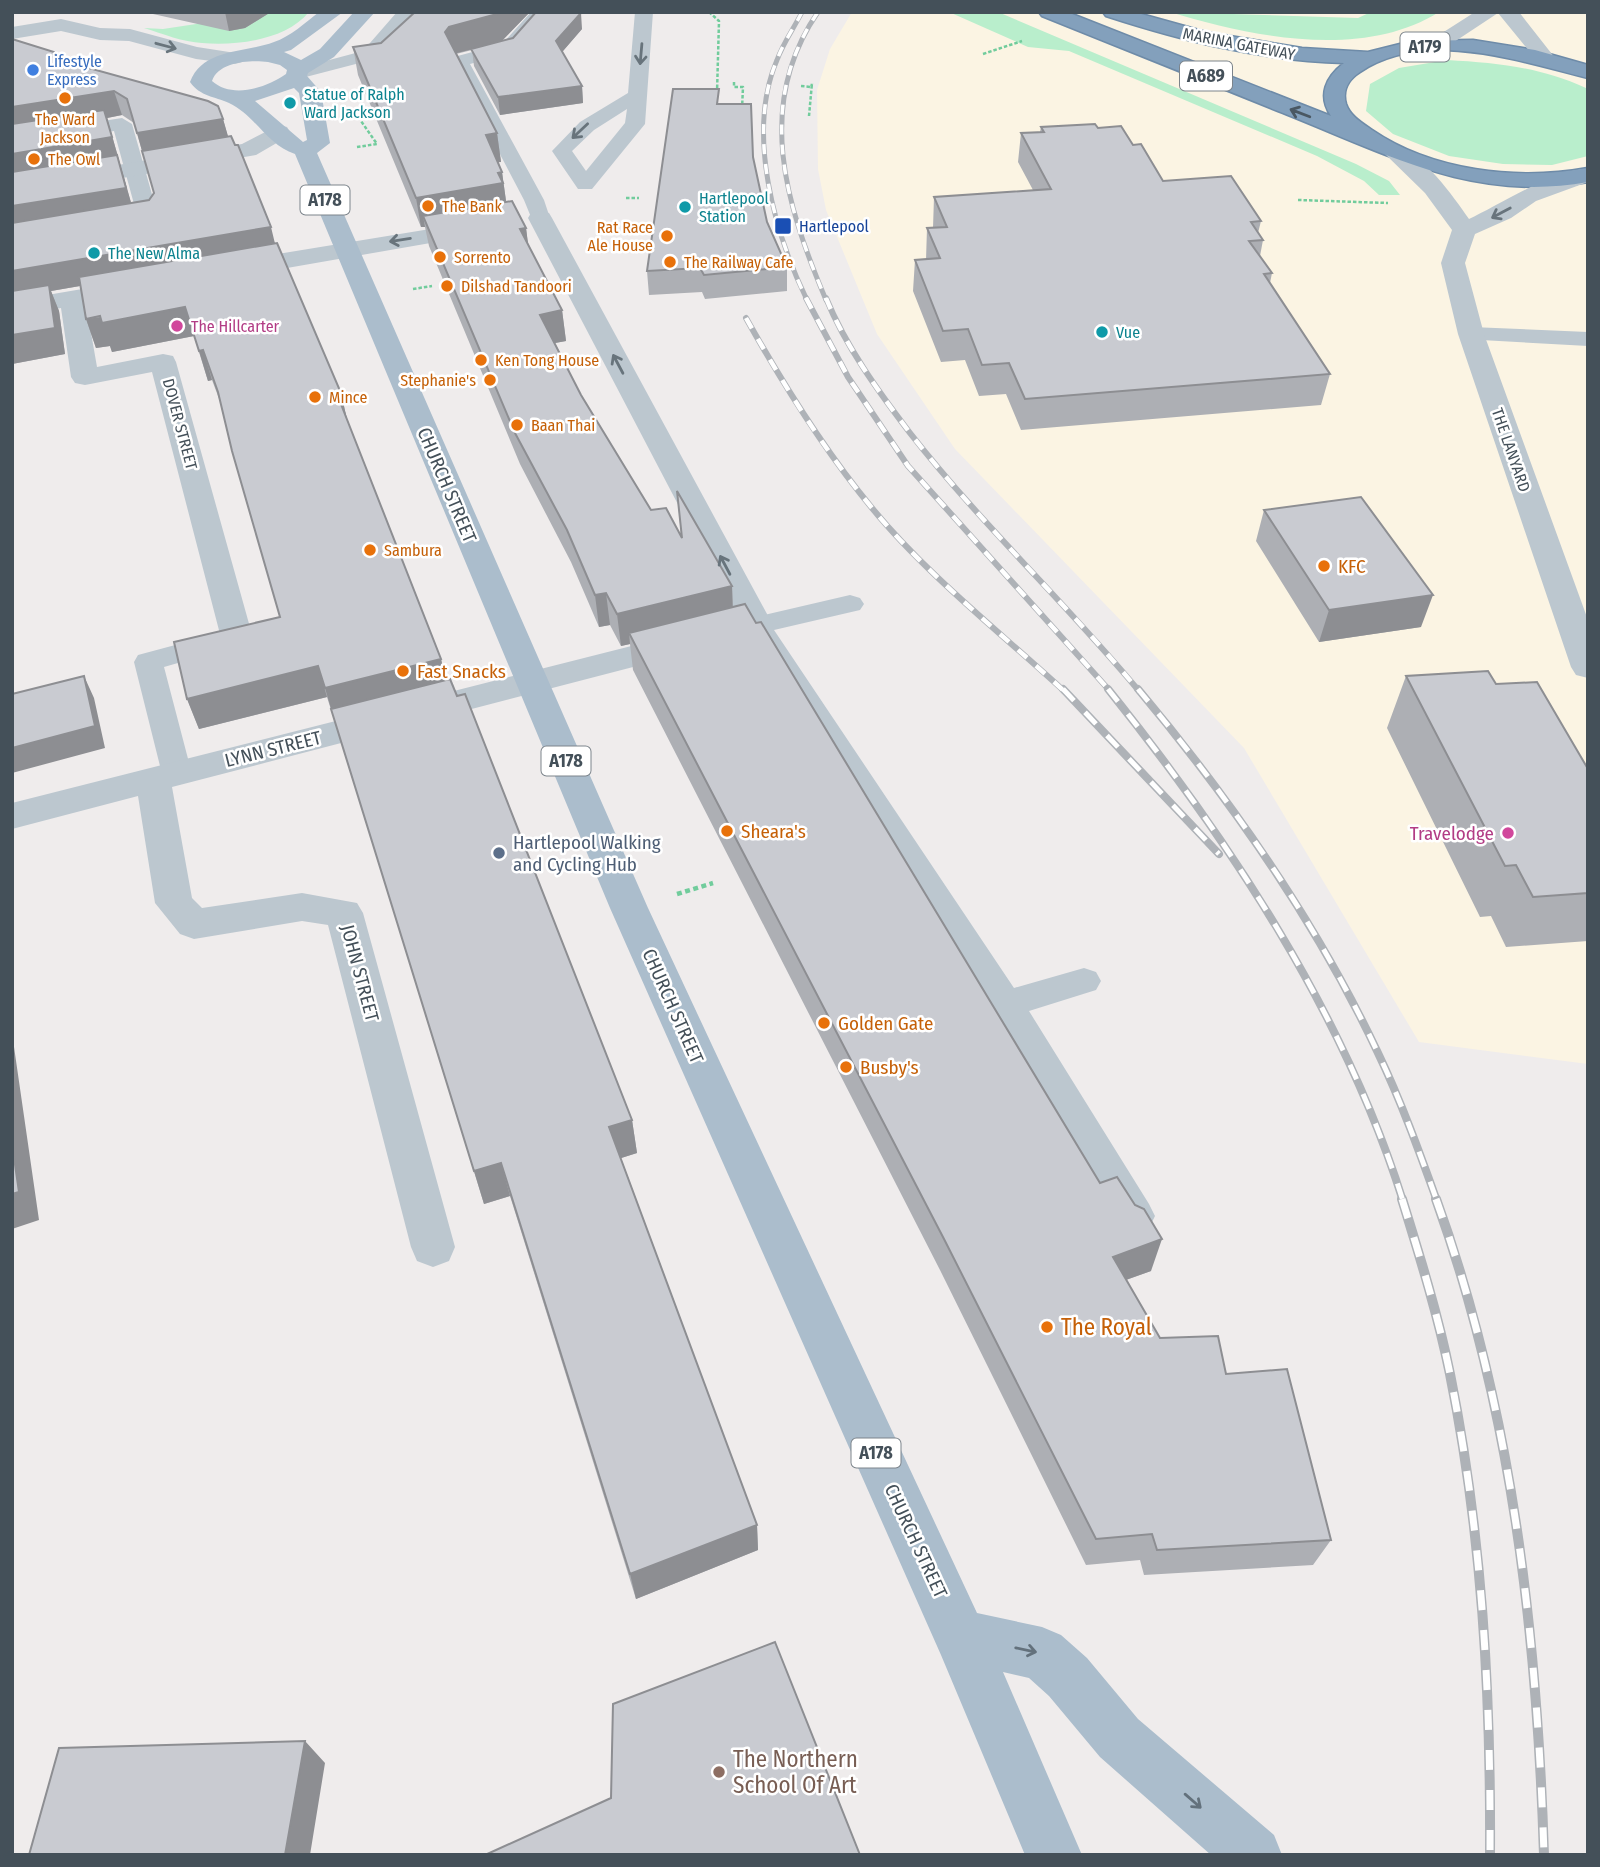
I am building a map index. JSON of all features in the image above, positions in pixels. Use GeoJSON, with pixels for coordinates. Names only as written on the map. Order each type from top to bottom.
{"type":"FeatureCollection","features":[{"type":"Feature","properties":{"kind":"highway","name":"MARINA GATEWAY"},"geometry":{"type":"LineString","coordinates":[[1049,12],[1364,137]]}},
{"type":"Feature","properties":{"kind":"highway","name":"MARINA GATEWAY"},"geometry":{"type":"LineString","coordinates":[[1113,12],[1217,42],[1320,58],[1367,58]]}},
{"type":"Feature","properties":{"kind":"highway","name":"A179"},"geometry":{"type":"LineString","coordinates":[[1585,176],[1532,180],[1476,175],[1433,166],[1395,153],[1364,137],[1344,119],[1334,102],[1335,85],[1347,70],[1367,58],[1402,49],[1435,46],[1490,48],[1545,58],[1588,72]]}},
{"type":"Feature","properties":{"kind":"main road"},"geometry":{"type":"LineString","coordinates":[[239,57],[282,57],[294,63],[297,74],[310,92],[319,143],[305,150],[291,146],[254,110],[231,95],[205,88],[201,82],[202,75],[209,68],[239,57],[284,46],[332,12]]}},
{"type":"Feature","properties":{"kind":"main road"},"geometry":{"type":"LineString","coordinates":[[231,95],[262,93],[289,84],[297,74],[327,53],[365,12]]}},
{"type":"Feature","properties":{"kind":"main road","name":"CHURCH STREET"},"geometry":{"type":"LineString","coordinates":[[305,150],[634,921],[960,1636],[1054,1855]]}},
{"type":"Feature","properties":{"kind":"main road"},"geometry":{"type":"LineString","coordinates":[[960,1636],[1042,1654],[1068,1677],[1119,1738],[1254,1855]]}},
{"type":"Feature","properties":{"kind":"street"},"geometry":{"type":"LineString","coordinates":[[1435,46],[1489,12]]}},
{"type":"Feature","properties":{"kind":"street"},"geometry":{"type":"LineString","coordinates":[[1508,12],[1545,58]]}},
{"type":"Feature","properties":{"kind":"street"},"geometry":{"type":"LineString","coordinates":[[12,33],[61,19],[100,34],[130,35],[196,53],[239,57]]}},
{"type":"Feature","properties":{"kind":"street"},"geometry":{"type":"LineString","coordinates":[[100,34],[104,45],[128,55]]}},
{"type":"Feature","properties":{"kind":"street"},"geometry":{"type":"LineString","coordinates":[[176,74],[201,82]]}},
{"type":"Feature","properties":{"kind":"street"},"geometry":{"type":"LineString","coordinates":[[12,190],[248,150],[279,132]]}},
{"type":"Feature","properties":{"kind":"street"},"geometry":{"type":"LineString","coordinates":[[1395,153],[1428,178],[1464,230],[1503,213],[1528,196],[1585,176]]}},
{"type":"Feature","properties":{"kind":"street"},"geometry":{"type":"LineString","coordinates":[[208,274],[529,219],[757,625]]}},
{"type":"Feature","properties":{"kind":"street","name":"THE LANYARD"},"geometry":{"type":"LineString","coordinates":[[1464,230],[1453,263],[1471,334],[1588,667]]}},
{"type":"Feature","properties":{"kind":"street"},"geometry":{"type":"LineString","coordinates":[[12,309],[154,284]]}},
{"type":"Feature","properties":{"kind":"street","name":"DOVER STREET"},"geometry":{"type":"LineString","coordinates":[[72,299],[85,377],[163,362],[237,638]]}},
{"type":"Feature","properties":{"kind":"street","name":"LYNN STREET"},"geometry":{"type":"LineString","coordinates":[[12,816],[757,625]]}},
{"type":"Feature","properties":{"kind":"street","name":"JOHN STREET"},"geometry":{"type":"LineString","coordinates":[[165,777],[174,903],[194,924],[302,907],[344,913],[433,1247]]}},
{"type":"Feature","properties":{"kind":"lane"},"geometry":{"type":"LineString","coordinates":[[297,74],[369,55],[407,12]]}},
{"type":"Feature","properties":{"kind":"lane"},"geometry":{"type":"LineString","coordinates":[[529,219],[534,200],[460,61],[508,48],[541,12]]}},
{"type":"Feature","properties":{"kind":"lane"},"geometry":{"type":"LineString","coordinates":[[637,96],[595,118],[574,135],[562,151],[585,185],[635,124],[645,12]]}},
{"type":"Feature","properties":{"kind":"lane"},"geometry":{"type":"LineString","coordinates":[[12,141],[122,124],[149,219],[108,226]]}},
{"type":"Feature","properties":{"kind":"lane"},"geometry":{"type":"LineString","coordinates":[[1471,334],[1588,339]]}},
{"type":"Feature","properties":{"kind":"lane"},"geometry":{"type":"LineString","coordinates":[[849,604],[757,625],[1006,1004],[1141,1224]]}},
{"type":"Feature","properties":{"kind":"lane"},"geometry":{"type":"LineString","coordinates":[[165,777],[148,662],[237,638]]}},
{"type":"Feature","properties":{"kind":"lane"},"geometry":{"type":"LineString","coordinates":[[1006,1004],[1084,981]]}},
{"type":"Feature","properties":{"kind":"path"},"geometry":{"type":"LineString","coordinates":[[709,12],[719,21],[717,95]]}},
{"type":"Feature","properties":{"kind":"path"},"geometry":{"type":"LineString","coordinates":[[983,54],[1009,45]]}},
{"type":"Feature","properties":{"kind":"path"},"geometry":{"type":"LineString","coordinates":[[734,88],[734,82],[734,87],[743,87],[741,115]]}},
{"type":"Feature","properties":{"kind":"path"},"geometry":{"type":"LineString","coordinates":[[801,86],[811,87],[812,83],[809,116]]}},
{"type":"Feature","properties":{"kind":"path"},"geometry":{"type":"LineString","coordinates":[[1298,200],[1389,203]]}},
{"type":"Feature","properties":{"kind":"path"},"geometry":{"type":"LineString","coordinates":[[665,897],[713,883]]}},
{"type":"Feature","properties":{"kind":"shaded area"},"geometry":{"type":"Polygon","coordinates":[[[852,12],[1588,12],[1588,1064],[1419,1042],[1244,748],[955,449],[877,334],[826,210],[818,169],[817,90],[830,49],[852,12]]]}},
{"type":"Feature","properties":{"kind":"green space"},"geometry":{"type":"Polygon","coordinates":[[[275,12],[309,12],[288,29],[245,42],[202,43],[144,28],[163,29],[275,12]]]}},
{"type":"Feature","properties":{"kind":"green space"},"geometry":{"type":"Polygon","coordinates":[[[949,12],[998,12],[1356,164],[1389,181],[1400,195],[1379,195],[1364,181],[1317,156],[1069,51],[1028,47],[949,12]]]}},
{"type":"Feature","properties":{"kind":"green space"},"geometry":{"type":"Polygon","coordinates":[[[1170,12],[1358,18],[1371,12],[1439,12],[1409,27],[1376,36],[1342,40],[1271,36],[1170,12]]]}},
{"type":"Feature","properties":{"kind":"green space"},"geometry":{"type":"Polygon","coordinates":[[[1447,60],[1518,67],[1552,75],[1586,88],[1588,156],[1552,165],[1503,164],[1449,156],[1393,134],[1366,111],[1370,84],[1399,68],[1447,60]]]}},
{"type":"Feature","properties":{"kind":"building"},"geometry":{"type":"Polygon","coordinates":[[[415,12],[499,12],[449,27],[445,32],[497,133],[486,135],[502,172],[498,173],[503,183],[416,198],[353,47],[381,43],[415,12]]]}},
{"type":"Feature","properties":{"kind":"building"},"geometry":{"type":"Polygon","coordinates":[[[536,12],[581,13],[556,41],[582,86],[498,97],[471,49],[513,38],[536,12]]]}},
{"type":"Feature","properties":{"kind":"building"},"geometry":{"type":"Polygon","coordinates":[[[12,39],[54,52],[56,59],[208,101],[218,106],[223,119],[137,133],[127,99],[114,91],[12,107],[12,39]]]}},
{"type":"Feature","properties":{"kind":"building","name":"Hartlepool Station"},"geometry":{"type":"Polygon","coordinates":[[[673,89],[719,89],[717,104],[751,104],[753,157],[767,222],[787,267],[704,275],[700,268],[647,271],[673,89]]]}},
{"type":"Feature","properties":{"kind":"building"},"geometry":{"type":"Polygon","coordinates":[[[104,110],[112,137],[12,154],[12,124],[104,110]]]}},
{"type":"Feature","properties":{"kind":"building","name":"Vue"},"geometry":{"type":"Polygon","coordinates":[[[1095,124],[1098,128],[1121,126],[1133,145],[1141,144],[1163,181],[1231,176],[1261,221],[1251,222],[1263,240],[1249,241],[1272,273],[1264,274],[1330,374],[1025,399],[1009,363],[982,365],[968,329],[943,331],[915,260],[940,258],[927,228],[947,227],[934,197],[1051,189],[1021,133],[1044,132],[1041,127],[1095,124]]]}},
{"type":"Feature","properties":{"kind":"building"},"geometry":{"type":"Polygon","coordinates":[[[231,136],[235,145],[238,145],[271,227],[12,271],[12,223],[149,200],[154,193],[142,151],[231,136]]]}},
{"type":"Feature","properties":{"kind":"building"},"geometry":{"type":"Polygon","coordinates":[[[117,155],[126,188],[12,206],[12,172],[117,155]]]}},
{"type":"Feature","properties":{"kind":"building"},"geometry":{"type":"Polygon","coordinates":[[[512,201],[526,228],[520,229],[562,310],[540,315],[581,395],[651,510],[666,508],[682,538],[677,491],[732,586],[617,614],[606,593],[595,595],[567,530],[515,433],[423,216],[512,201]]]}},
{"type":"Feature","properties":{"kind":"building"},"geometry":{"type":"Polygon","coordinates":[[[277,243],[341,393],[337,394],[441,659],[325,688],[318,666],[187,699],[174,642],[280,617],[232,451],[218,392],[203,350],[199,351],[185,307],[102,323],[100,316],[86,319],[79,277],[277,243]]]}},
{"type":"Feature","properties":{"kind":"building"},"geometry":{"type":"Polygon","coordinates":[[[49,285],[55,328],[12,335],[12,291],[49,285]]]}},
{"type":"Feature","properties":{"kind":"building"},"geometry":{"type":"Polygon","coordinates":[[[1361,497],[1433,595],[1329,610],[1264,510],[1361,497]]]}},
{"type":"Feature","properties":{"kind":"building"},"geometry":{"type":"Polygon","coordinates":[[[745,604],[756,623],[761,622],[1100,1183],[1117,1177],[1135,1205],[1144,1209],[1162,1239],[1113,1257],[1160,1338],[1218,1336],[1226,1374],[1287,1369],[1331,1540],[1157,1550],[1152,1534],[1096,1539],[944,1239],[629,633],[745,604]]]}},
{"type":"Feature","properties":{"kind":"building"},"geometry":{"type":"Polygon","coordinates":[[[1488,671],[1496,684],[1537,682],[1588,769],[1588,893],[1533,897],[1516,865],[1505,866],[1406,676],[1488,671]]]}},
{"type":"Feature","properties":{"kind":"building"},"geometry":{"type":"Polygon","coordinates":[[[84,676],[95,726],[12,748],[12,694],[84,676]]]}},
{"type":"Feature","properties":{"kind":"building"},"geometry":{"type":"Polygon","coordinates":[[[450,679],[457,696],[465,694],[632,1120],[609,1127],[757,1525],[630,1574],[501,1163],[474,1171],[331,709],[450,679]]]}},
{"type":"Feature","properties":{"kind":"building"},"geometry":{"type":"Polygon","coordinates":[[[12,1144],[19,1192],[12,1194],[12,1144]]]}},
{"type":"Feature","properties":{"kind":"building","name":"The Northern School Of Art"},"geometry":{"type":"Polygon","coordinates":[[[775,1642],[860,1855],[485,1855],[611,1798],[613,1704],[775,1642]]]}},
{"type":"Feature","properties":{"kind":"building"},"geometry":{"type":"Polygon","coordinates":[[[305,1741],[285,1855],[29,1855],[59,1748],[305,1741]]]}},
{"type":"Feature","properties":{"kind":"railway"},"geometry":{"type":"LineString","coordinates":[[802,12],[779,54],[768,88],[764,150],[775,213],[784,244],[807,299]]}},
{"type":"Feature","properties":{"kind":"railway"},"geometry":{"type":"LineString","coordinates":[[818,12],[798,47],[787,83],[782,119],[783,155],[789,192],[799,228],[826,300]]}},
{"type":"Feature","properties":{"kind":"railway"},"geometry":{"type":"LineString","coordinates":[[826,298],[853,351],[875,385],[937,467],[1139,691]]}},
{"type":"Feature","properties":{"kind":"railway"},"geometry":{"type":"LineString","coordinates":[[807,299],[848,377],[908,466],[1110,691]]}},
{"type":"Feature","properties":{"kind":"railway"},"geometry":{"type":"LineString","coordinates":[[746,318],[805,416],[872,508],[940,580],[1064,691]]}},
{"type":"Feature","properties":{"kind":"railway"},"geometry":{"type":"LineString","coordinates":[[1063,689],[1219,854]]}},
{"type":"Feature","properties":{"kind":"railway"},"geometry":{"type":"LineString","coordinates":[[1108,689],[1197,807],[1239,868],[1316,996],[1378,1131],[1403,1201]]}},
{"type":"Feature","properties":{"kind":"railway"},"geometry":{"type":"LineString","coordinates":[[1138,689],[1206,774],[1270,863],[1327,956],[1354,1004],[1386,1071],[1437,1201]]}},
{"type":"Feature","properties":{"kind":"railway"},"geometry":{"type":"LineString","coordinates":[[1402,1199],[1445,1352],[1470,1493],[1486,1674],[1490,1855]]}},
{"type":"Feature","properties":{"kind":"railway"},"geometry":{"type":"LineString","coordinates":[[1436,1199],[1484,1359],[1516,1523],[1535,1689],[1544,1855]]}},
{"type":"Feature","properties":{"kind":"place","name":"Lifestyle Express"},"geometry":{"type":"Point","coordinates":[33,70]}},
{"type":"Feature","properties":{"kind":"place","name":"The Ward Jackson"},"geometry":{"type":"Point","coordinates":[65,98]}},
{"type":"Feature","properties":{"kind":"place","name":"Statue of Ralph Ward Jackson"},"geometry":{"type":"Point","coordinates":[290,103]}},
{"type":"Feature","properties":{"kind":"place","name":"The Owl"},"geometry":{"type":"Point","coordinates":[34,159]}},
{"type":"Feature","properties":{"kind":"place","name":"The Bank"},"geometry":{"type":"Point","coordinates":[428,206]}},
{"type":"Feature","properties":{"kind":"place","name":"Hartlepool Station"},"geometry":{"type":"Point","coordinates":[685,207]}},
{"type":"Feature","properties":{"kind":"place","name":"Hartlepool"},"geometry":{"type":"Point","coordinates":[783,226]}},
{"type":"Feature","properties":{"kind":"place","name":"Rat Race Ale House"},"geometry":{"type":"Point","coordinates":[667,236]}},
{"type":"Feature","properties":{"kind":"place","name":"The New Alma"},"geometry":{"type":"Point","coordinates":[94,253]}},
{"type":"Feature","properties":{"kind":"place","name":"Sorrento"},"geometry":{"type":"Point","coordinates":[440,257]}},
{"type":"Feature","properties":{"kind":"place","name":"The Railway Cafe"},"geometry":{"type":"Point","coordinates":[670,262]}},
{"type":"Feature","properties":{"kind":"place","name":"Dilshad Tandoori"},"geometry":{"type":"Point","coordinates":[447,286]}},
{"type":"Feature","properties":{"kind":"place","name":"The Hillcarter"},"geometry":{"type":"Point","coordinates":[177,326]}},
{"type":"Feature","properties":{"kind":"place","name":"Vue"},"geometry":{"type":"Point","coordinates":[1102,332]}},
{"type":"Feature","properties":{"kind":"place","name":"Ken Tong House"},"geometry":{"type":"Point","coordinates":[481,360]}},
{"type":"Feature","properties":{"kind":"place","name":"Stephanie's"},"geometry":{"type":"Point","coordinates":[490,380]}},
{"type":"Feature","properties":{"kind":"place","name":"Mince"},"geometry":{"type":"Point","coordinates":[315,397]}},
{"type":"Feature","properties":{"kind":"place","name":"Baan Thai"},"geometry":{"type":"Point","coordinates":[517,425]}},
{"type":"Feature","properties":{"kind":"place","name":"Sambura"},"geometry":{"type":"Point","coordinates":[370,550]}},
{"type":"Feature","properties":{"kind":"place","name":"KFC"},"geometry":{"type":"Point","coordinates":[1324,566]}},
{"type":"Feature","properties":{"kind":"place","name":"Fast Snacks"},"geometry":{"type":"Point","coordinates":[403,671]}},
{"type":"Feature","properties":{"kind":"place","name":"Sheara's"},"geometry":{"type":"Point","coordinates":[727,831]}},
{"type":"Feature","properties":{"kind":"place","name":"Travelodge"},"geometry":{"type":"Point","coordinates":[1508,833]}},
{"type":"Feature","properties":{"kind":"place","name":"Hartlepool Walking and Cycling Hub"},"geometry":{"type":"Point","coordinates":[499,853]}},
{"type":"Feature","properties":{"kind":"place","name":"Golden Gate"},"geometry":{"type":"Point","coordinates":[824,1023]}},
{"type":"Feature","properties":{"kind":"place","name":"Busby's"},"geometry":{"type":"Point","coordinates":[846,1067]}},
{"type":"Feature","properties":{"kind":"place","name":"The Royal"},"geometry":{"type":"Point","coordinates":[1047,1327]}},
{"type":"Feature","properties":{"kind":"place","name":"The Northern School Of Art"},"geometry":{"type":"Point","coordinates":[719,1772]}}]}
